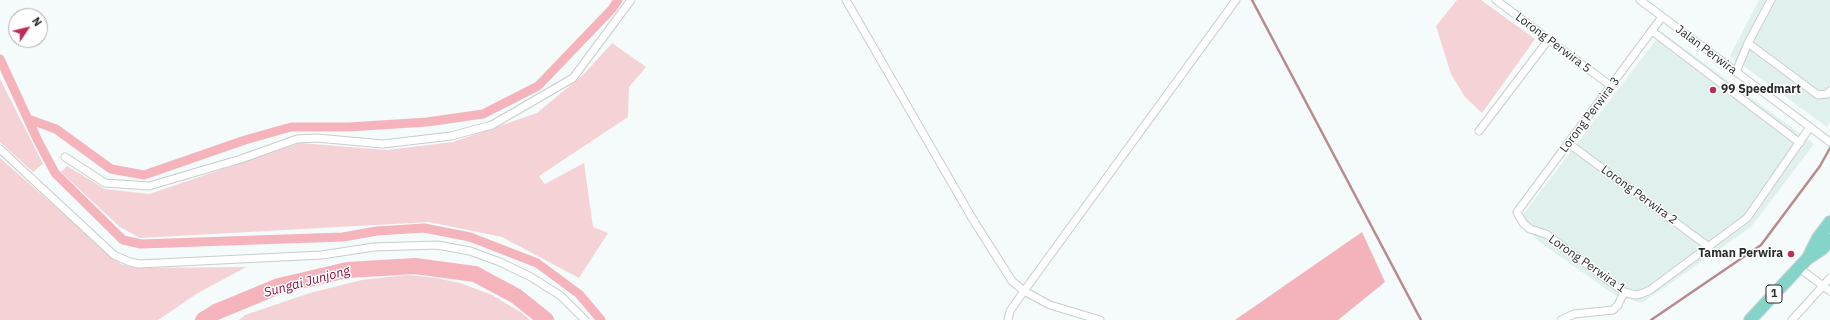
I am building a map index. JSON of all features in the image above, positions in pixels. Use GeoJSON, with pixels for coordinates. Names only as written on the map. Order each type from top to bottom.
{"type":"FeatureCollection","features":[{"type":"Feature","properties":{"kind":"highway","name":"1"},"geometry":{"type":"LineString","coordinates":[[1803,264],[1818,238],[1830,222]]}},
{"type":"Feature","properties":{"kind":"highway","name":"1"},"geometry":{"type":"LineString","coordinates":[[1750,320],[1803,264],[1822,249],[1830,240]]}},
{"type":"Feature","properties":{"kind":"street"},"geometry":{"type":"LineString","coordinates":[[64,157],[105,183],[149,186],[241,159],[297,139],[317,138],[383,144],[451,136],[492,125],[573,78],[632,0]]}},
{"type":"Feature","properties":{"kind":"street"},"geometry":{"type":"LineString","coordinates":[[846,0],[972,218],[1012,281],[1024,291],[1050,305],[1100,320]]}},
{"type":"Feature","properties":{"kind":"street"},"geometry":{"type":"LineString","coordinates":[[1008,320],[1010,311],[1024,291],[1236,0]]}},
{"type":"Feature","properties":{"kind":"street","name":"Lorong Perwira 5"},"geometry":{"type":"LineString","coordinates":[[1496,0],[1611,86]]}},
{"type":"Feature","properties":{"kind":"street","name":"Jalan Perwira"},"geometry":{"type":"LineString","coordinates":[[1640,0],[1827,140]]}},
{"type":"Feature","properties":{"kind":"street"},"geometry":{"type":"LineString","coordinates":[[1736,72],[1748,43],[1771,0]]}},
{"type":"Feature","properties":{"kind":"street","name":"Lorong Perwira 3"},"geometry":{"type":"LineString","coordinates":[[1517,212],[1662,17]]}},
{"type":"Feature","properties":{"kind":"street"},"geometry":{"type":"LineString","coordinates":[[1652,31],[1800,142]]}},
{"type":"Feature","properties":{"kind":"street"},"geometry":{"type":"LineString","coordinates":[[1479,132],[1548,40]]}},
{"type":"Feature","properties":{"kind":"street"},"geometry":{"type":"LineString","coordinates":[[1748,43],[1818,95],[1827,94],[1830,91]]}},
{"type":"Feature","properties":{"kind":"street","name":"Lorong Perwira 1"},"geometry":{"type":"LineString","coordinates":[[1517,212],[1523,223],[1530,229],[1546,234],[1624,292],[1635,295],[1650,290],[1747,218],[1810,128]]}},
{"type":"Feature","properties":{"kind":"street","name":"Lorong Perwira 2"},"geometry":{"type":"LineString","coordinates":[[1568,143],[1709,247]]}},
{"type":"Feature","properties":{"kind":"street"},"geometry":{"type":"LineString","coordinates":[[0,149],[114,255],[130,262],[139,264],[322,255],[374,247],[437,245],[470,252],[500,262],[531,277],[562,296],[585,320]]}},
{"type":"Feature","properties":{"kind":"street"},"geometry":{"type":"LineString","coordinates":[[1803,264],[1830,292]]}},
{"type":"Feature","properties":{"kind":"street"},"geometry":{"type":"LineString","coordinates":[[1792,320],[1830,278]]}},
{"type":"Feature","properties":{"kind":"street"},"geometry":{"type":"LineString","coordinates":[[1561,320],[1574,314],[1613,310],[1618,305],[1624,292]]}},
{"type":"Feature","properties":{"kind":"shaded area"},"geometry":{"type":"Polygon","coordinates":[[[1457,0],[1481,0],[1535,39],[1482,113],[1465,97],[1451,74],[1436,26],[1457,0]]]}},
{"type":"Feature","properties":{"kind":"shaded area"},"geometry":{"type":"Polygon","coordinates":[[[1759,0],[1830,0],[1830,121],[1827,127],[1730,56],[1759,0]]]}},
{"type":"Feature","properties":{"kind":"shaded area"},"geometry":{"type":"Polygon","coordinates":[[[1662,32],[1814,144],[1751,227],[1642,303],[1615,295],[1541,243],[1518,221],[1662,32]]]}},
{"type":"Feature","properties":{"kind":"shaded area"},"geometry":{"type":"Polygon","coordinates":[[[612,43],[646,67],[629,87],[628,117],[539,176],[545,184],[584,163],[593,227],[608,233],[579,278],[502,237],[429,222],[140,238],[120,227],[61,172],[67,166],[105,189],[149,194],[300,143],[387,150],[453,142],[537,113],[584,74],[612,43]]]}},
{"type":"Feature","properties":{"kind":"shaded area"},"geometry":{"type":"Polygon","coordinates":[[[0,79],[43,164],[33,172],[0,142],[0,79]]]}},
{"type":"Feature","properties":{"kind":"shaded area"},"geometry":{"type":"Polygon","coordinates":[[[0,158],[121,264],[135,268],[246,267],[198,293],[158,320],[0,320],[0,158]]]}},
{"type":"Feature","properties":{"kind":"shaded area"},"geometry":{"type":"Polygon","coordinates":[[[1362,232],[1385,282],[1338,320],[1235,320],[1362,232]]]}},
{"type":"Feature","properties":{"kind":"shaded area"},"geometry":{"type":"Polygon","coordinates":[[[407,275],[436,278],[460,283],[492,295],[522,313],[530,320],[239,320],[245,315],[310,293],[362,280],[407,275]]]}},
{"type":"Feature","properties":{"kind":"waterway"},"geometry":{"type":"LineString","coordinates":[[28,119],[56,129],[111,169],[144,175],[245,140],[291,127],[349,127],[427,122],[483,114],[538,86],[612,9],[618,0]]}},
{"type":"Feature","properties":{"kind":"waterway"},"geometry":{"type":"LineString","coordinates":[[1252,0],[1421,320]]}},
{"type":"Feature","properties":{"kind":"waterway"},"geometry":{"type":"LineString","coordinates":[[0,59],[38,141],[55,173],[123,240],[141,244],[343,237],[377,231],[424,228],[470,237],[537,263],[579,294],[601,320]]}},
{"type":"Feature","properties":{"kind":"waterway"},"geometry":{"type":"LineString","coordinates":[[1651,320],[1761,245],[1820,166],[1830,148]]}},
{"type":"Feature","properties":{"kind":"waterway","name":"Sungai Junjong"},"geometry":{"type":"LineString","coordinates":[[203,320],[216,312],[279,286],[347,270],[415,266],[475,274],[516,296],[546,320]]}},
{"type":"Feature","properties":{"kind":"place","name":"99 Speedmart"},"geometry":{"type":"Point","coordinates":[1713,90]}},
{"type":"Feature","properties":{"kind":"place","name":"Taman Perwira"},"geometry":{"type":"Point","coordinates":[1791,254]}}]}
